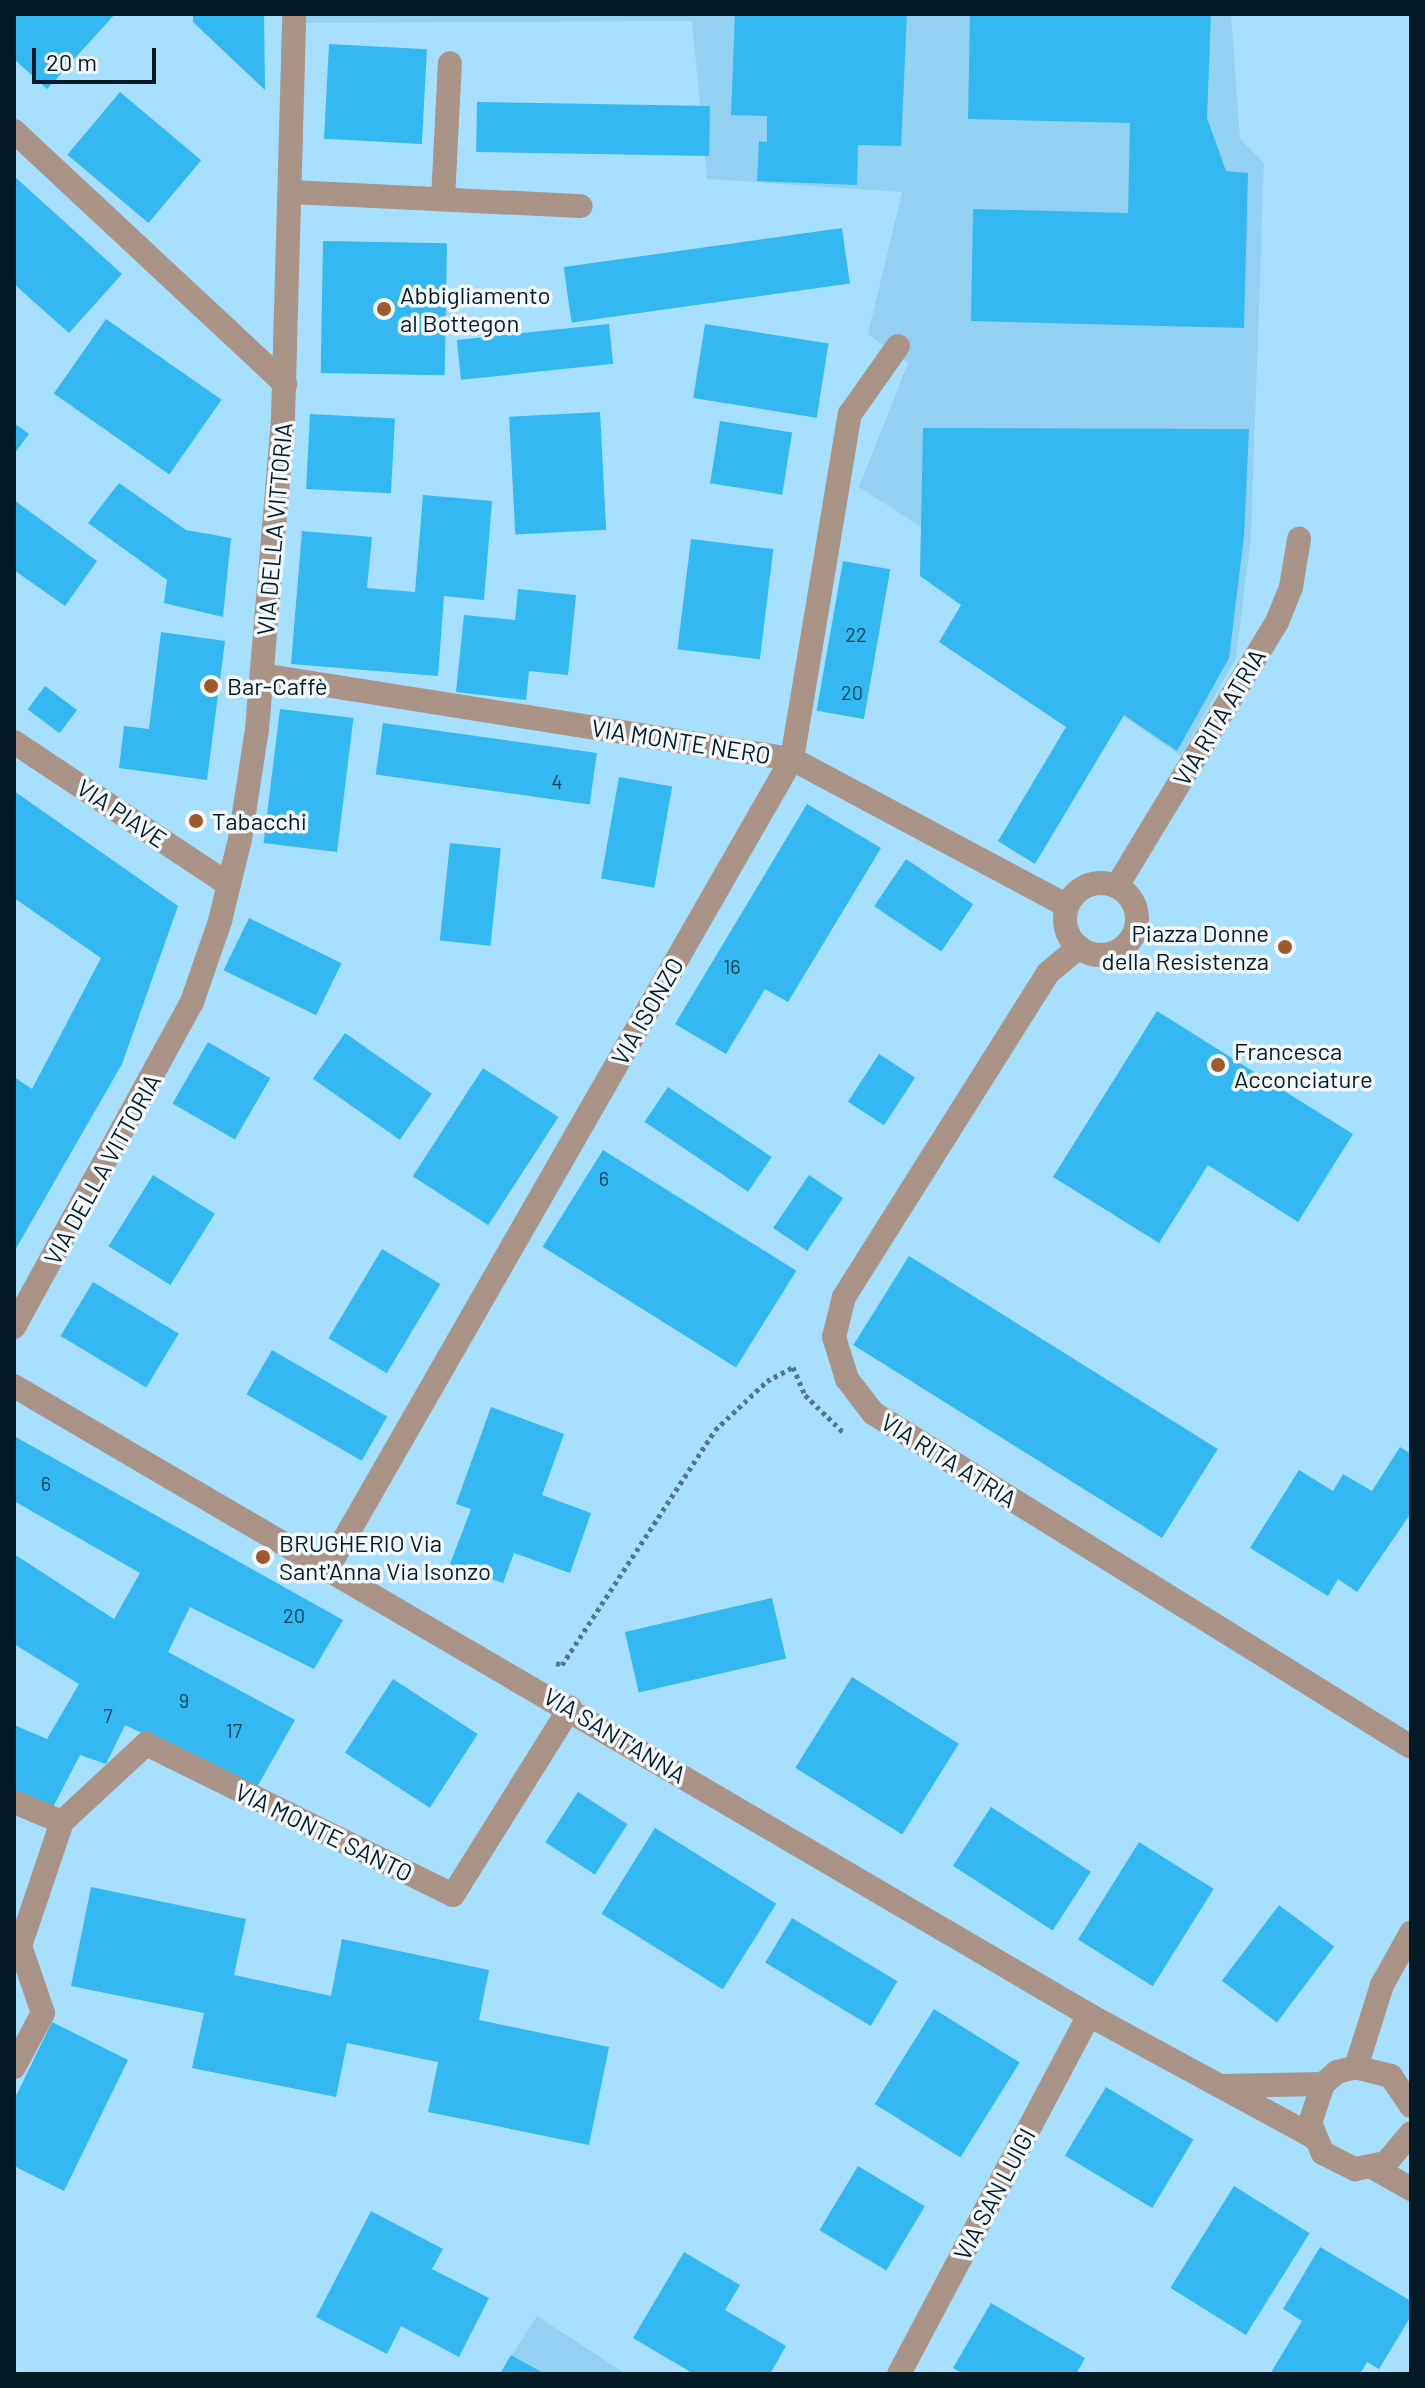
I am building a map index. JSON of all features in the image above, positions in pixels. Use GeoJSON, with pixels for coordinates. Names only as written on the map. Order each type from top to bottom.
{"type":"FeatureCollection","features":[{"type":"Feature","properties":{"kind":"street","name":"VIA DELLA VITTORIA"},"geometry":{"type":"LineString","coordinates":[[14,1327],[185,1015],[229,885],[249,788],[262,675],[285,384],[294,14]]}},
{"type":"Feature","properties":{"kind":"street"},"geometry":{"type":"LineString","coordinates":[[443,199],[450,63]]}},
{"type":"Feature","properties":{"kind":"street"},"geometry":{"type":"LineString","coordinates":[[14,131],[285,384]]}},
{"type":"Feature","properties":{"kind":"street"},"geometry":{"type":"LineString","coordinates":[[292,192],[581,206]]}},
{"type":"Feature","properties":{"kind":"street","name":"VIA ISONZO"},"geometry":{"type":"LineString","coordinates":[[329,1566],[792,759],[850,414],[898,346]]}},
{"type":"Feature","properties":{"kind":"street","name":"VIA RITA ATRIA"},"geometry":{"type":"LineString","coordinates":[[1117,886],[1277,622],[1291,587],[1299,539]]}},
{"type":"Feature","properties":{"kind":"street","name":"VIA MONTE NERO"},"geometry":{"type":"LineString","coordinates":[[262,675],[792,759],[1067,906]]}},
{"type":"Feature","properties":{"kind":"street","name":"VIA PIAVE"},"geometry":{"type":"LineString","coordinates":[[14,742],[229,885]]}},
{"type":"Feature","properties":{"kind":"street"},"geometry":{"type":"LineString","coordinates":[[1105,883],[1117,886],[1134,903],[1138,915],[1132,938],[1124,947],[1102,955],[1079,947],[1066,929],[1067,906],[1082,888],[1105,883]]}},
{"type":"Feature","properties":{"kind":"street","name":"VIA RITA ATRIA"},"geometry":{"type":"LineString","coordinates":[[1079,947],[1048,973],[844,1297],[834,1337],[847,1379],[873,1413],[1411,1747]]}},
{"type":"Feature","properties":{"kind":"street","name":"VIA SANT'ANNA"},"geometry":{"type":"LineString","coordinates":[[14,1386],[329,1566],[1089,2015],[1314,2137],[1338,2164],[1374,2168],[1411,2189]]}},
{"type":"Feature","properties":{"kind":"street","name":"VIA MONTE SANTO"},"geometry":{"type":"LineString","coordinates":[[62,1822],[146,1744],[453,1895],[570,1708]]}},
{"type":"Feature","properties":{"kind":"street"},"geometry":{"type":"LineString","coordinates":[[14,1802],[62,1822],[20,1946],[43,2013],[14,2067]]}},
{"type":"Feature","properties":{"kind":"street"},"geometry":{"type":"LineString","coordinates":[[1356,2067],[1395,1956],[1411,1933]]}},
{"type":"Feature","properties":{"kind":"street","name":"VIA SAN LUIGI"},"geometry":{"type":"LineString","coordinates":[[899,2374],[1089,2015]]}},
{"type":"Feature","properties":{"kind":"street"},"geometry":{"type":"LineString","coordinates":[[1372,2019],[1391,2076],[1411,2106]]}},
{"type":"Feature","properties":{"kind":"street"},"geometry":{"type":"LineString","coordinates":[[1314,2137],[1311,2109],[1323,2084],[1337,2072],[1356,2067],[1391,2076]]}},
{"type":"Feature","properties":{"kind":"street"},"geometry":{"type":"LineString","coordinates":[[1215,2086],[1323,2084]]}},
{"type":"Feature","properties":{"kind":"street"},"geometry":{"type":"LineString","coordinates":[[1374,2168],[1397,2155],[1411,2133]]}},
{"type":"Feature","properties":{"kind":"path"},"geometry":{"type":"LineString","coordinates":[[562,1665],[715,1430],[767,1381],[793,1367],[805,1395],[855,1441]]}},
{"type":"Feature","properties":{"kind":"shaded area"},"geometry":{"type":"Polygon","coordinates":[[[304,14],[1231,14],[1240,139],[1264,163],[1251,536],[1236,658],[1181,756],[920,576],[921,527],[859,487],[908,363],[868,334],[902,192],[707,179],[692,21],[304,23],[304,14]]]}},
{"type":"Feature","properties":{"kind":"shaded area"},"geometry":{"type":"Polygon","coordinates":[[[537,2316],[626,2374],[500,2374],[537,2316]]]}},
{"type":"Feature","properties":{"kind":"building"},"geometry":{"type":"Polygon","coordinates":[[[14,14],[115,14],[47,89],[14,59],[14,14]]]}},
{"type":"Feature","properties":{"kind":"building"},"geometry":{"type":"Polygon","coordinates":[[[193,14],[264,14],[265,90],[193,22],[193,14]]]}},
{"type":"Feature","properties":{"kind":"building"},"geometry":{"type":"Polygon","coordinates":[[[735,14],[907,14],[901,146],[858,145],[857,185],[757,181],[759,141],[767,142],[767,116],[731,115],[735,14]]]}},
{"type":"Feature","properties":{"kind":"building"},"geometry":{"type":"Polygon","coordinates":[[[970,14],[1211,14],[1207,118],[1226,171],[1248,173],[1244,328],[971,321],[973,209],[1128,213],[1130,123],[968,119],[970,14]]]}},
{"type":"Feature","properties":{"kind":"building"},"geometry":{"type":"Polygon","coordinates":[[[329,44],[427,49],[422,144],[324,139],[329,44]]]}},
{"type":"Feature","properties":{"kind":"building"},"geometry":{"type":"Polygon","coordinates":[[[120,92],[201,160],[148,223],[67,155],[120,92]]]}},
{"type":"Feature","properties":{"kind":"building"},"geometry":{"type":"Polygon","coordinates":[[[477,102],[710,106],[709,156],[476,152],[477,102]]]}},
{"type":"Feature","properties":{"kind":"building"},"geometry":{"type":"Polygon","coordinates":[[[14,176],[122,274],[69,333],[14,284],[14,176]]]}},
{"type":"Feature","properties":{"kind":"building"},"geometry":{"type":"Polygon","coordinates":[[[842,228],[850,283],[572,323],[564,267],[842,228]]]}},
{"type":"Feature","properties":{"kind":"building","name":"Abbigliamento al Bottegon"},"geometry":{"type":"Polygon","coordinates":[[[323,241],[447,243],[445,375],[321,373],[323,241]]]}},
{"type":"Feature","properties":{"kind":"building"},"geometry":{"type":"Polygon","coordinates":[[[106,319],[222,400],[169,474],[54,394],[106,319]]]}},
{"type":"Feature","properties":{"kind":"building"},"geometry":{"type":"Polygon","coordinates":[[[609,324],[613,364],[461,380],[457,340],[609,324]]]}},
{"type":"Feature","properties":{"kind":"building"},"geometry":{"type":"Polygon","coordinates":[[[705,324],[828,344],[817,418],[693,398],[705,324]]]}},
{"type":"Feature","properties":{"kind":"building"},"geometry":{"type":"Polygon","coordinates":[[[600,412],[606,530],[515,535],[509,417],[600,412]]]}},
{"type":"Feature","properties":{"kind":"building"},"geometry":{"type":"Polygon","coordinates":[[[310,414],[395,418],[391,493],[306,489],[310,414]]]}},
{"type":"Feature","properties":{"kind":"building"},"geometry":{"type":"Polygon","coordinates":[[[720,421],[792,432],[782,495],[710,483],[720,421]]]}},
{"type":"Feature","properties":{"kind":"building"},"geometry":{"type":"Polygon","coordinates":[[[14,423],[29,434],[14,454],[14,423]]]}},
{"type":"Feature","properties":{"kind":"building"},"geometry":{"type":"Polygon","coordinates":[[[923,428],[1249,429],[1244,536],[1229,658],[1177,751],[1124,715],[1035,864],[998,841],[1066,727],[939,642],[961,605],[920,576],[923,428]]]}},
{"type":"Feature","properties":{"kind":"building"},"geometry":{"type":"Polygon","coordinates":[[[119,483],[186,530],[231,538],[223,617],[164,603],[167,580],[88,523],[119,483]]]}},
{"type":"Feature","properties":{"kind":"building"},"geometry":{"type":"Polygon","coordinates":[[[423,495],[492,501],[484,600],[444,596],[438,676],[291,664],[302,531],[372,537],[367,588],[415,592],[423,495]]]}},
{"type":"Feature","properties":{"kind":"building"},"geometry":{"type":"Polygon","coordinates":[[[14,500],[97,561],[65,606],[14,570],[14,500]]]}},
{"type":"Feature","properties":{"kind":"building"},"geometry":{"type":"Polygon","coordinates":[[[691,539],[773,549],[760,659],[677,649],[691,539]]]}},
{"type":"Feature","properties":{"kind":"building"},"geometry":{"type":"Polygon","coordinates":[[[843,561],[890,569],[864,719],[817,711],[843,561]]]}},
{"type":"Feature","properties":{"kind":"building"},"geometry":{"type":"Polygon","coordinates":[[[518,589],[576,595],[568,675],[529,671],[526,700],[456,692],[464,615],[515,620],[518,589]]]}},
{"type":"Feature","properties":{"kind":"building"},"geometry":{"type":"Polygon","coordinates":[[[161,632],[225,641],[207,780],[119,768],[124,726],[149,729],[161,632]]]}},
{"type":"Feature","properties":{"kind":"building"},"geometry":{"type":"Polygon","coordinates":[[[45,686],[77,710],[59,733],[28,709],[45,686]]]}},
{"type":"Feature","properties":{"kind":"building"},"geometry":{"type":"Polygon","coordinates":[[[280,709],[353,718],[337,852],[264,843],[280,709]]]}},
{"type":"Feature","properties":{"kind":"building"},"geometry":{"type":"Polygon","coordinates":[[[383,723],[597,753],[590,805],[376,774],[383,723]]]}},
{"type":"Feature","properties":{"kind":"building"},"geometry":{"type":"Polygon","coordinates":[[[619,777],[672,786],[654,888],[601,878],[619,777]]]}},
{"type":"Feature","properties":{"kind":"building"},"geometry":{"type":"Polygon","coordinates":[[[14,791],[178,906],[122,1064],[14,1252],[14,1077],[32,1089],[101,958],[14,898],[14,791]]]}},
{"type":"Feature","properties":{"kind":"building"},"geometry":{"type":"Polygon","coordinates":[[[807,804],[881,848],[788,1002],[765,989],[726,1054],[675,1024],[807,804]]]}},
{"type":"Feature","properties":{"kind":"building"},"geometry":{"type":"Polygon","coordinates":[[[450,843],[501,848],[490,946],[440,940],[450,843]]]}},
{"type":"Feature","properties":{"kind":"building"},"geometry":{"type":"Polygon","coordinates":[[[906,859],[973,904],[941,952],[874,906],[906,859]]]}},
{"type":"Feature","properties":{"kind":"building"},"geometry":{"type":"Polygon","coordinates":[[[249,918],[342,963],[316,1015],[224,970],[249,918]]]}},
{"type":"Feature","properties":{"kind":"building"},"geometry":{"type":"Polygon","coordinates":[[[1157,1011],[1353,1134],[1298,1222],[1208,1165],[1159,1243],[1053,1177],[1157,1011]]]}},
{"type":"Feature","properties":{"kind":"building"},"geometry":{"type":"Polygon","coordinates":[[[345,1033],[432,1094],[400,1140],[313,1079],[345,1033]]]}},
{"type":"Feature","properties":{"kind":"building"},"geometry":{"type":"Polygon","coordinates":[[[208,1042],[270,1078],[235,1139],[172,1103],[208,1042]]]}},
{"type":"Feature","properties":{"kind":"building"},"geometry":{"type":"Polygon","coordinates":[[[879,1054],[915,1077],[884,1125],[848,1102],[879,1054]]]}},
{"type":"Feature","properties":{"kind":"building"},"geometry":{"type":"Polygon","coordinates":[[[483,1068],[558,1117],[488,1225],[413,1176],[483,1068]]]}},
{"type":"Feature","properties":{"kind":"building"},"geometry":{"type":"Polygon","coordinates":[[[668,1087],[772,1157],[748,1192],[645,1122],[668,1087]]]}},
{"type":"Feature","properties":{"kind":"building"},"geometry":{"type":"Polygon","coordinates":[[[603,1150],[796,1271],[736,1367],[543,1247],[603,1150]]]}},
{"type":"Feature","properties":{"kind":"building"},"geometry":{"type":"Polygon","coordinates":[[[153,1175],[215,1214],[170,1285],[108,1246],[153,1175]]]}},
{"type":"Feature","properties":{"kind":"building"},"geometry":{"type":"Polygon","coordinates":[[[809,1175],[843,1198],[807,1251],[773,1228],[809,1175]]]}},
{"type":"Feature","properties":{"kind":"building"},"geometry":{"type":"Polygon","coordinates":[[[382,1249],[440,1284],[387,1373],[328,1338],[382,1249]]]}},
{"type":"Feature","properties":{"kind":"building"},"geometry":{"type":"Polygon","coordinates":[[[909,1256],[1218,1449],[1162,1538],[853,1345],[909,1256]]]}},
{"type":"Feature","properties":{"kind":"building"},"geometry":{"type":"Polygon","coordinates":[[[93,1282],[179,1334],[146,1388],[61,1336],[93,1282]]]}},
{"type":"Feature","properties":{"kind":"building"},"geometry":{"type":"Polygon","coordinates":[[[272,1350],[387,1416],[362,1461],[247,1394],[272,1350]]]}},
{"type":"Feature","properties":{"kind":"building"},"geometry":{"type":"Polygon","coordinates":[[[491,1407],[564,1434],[542,1495],[591,1513],[570,1573],[514,1553],[503,1583],[450,1564],[471,1509],[456,1504],[491,1407]]]}},
{"type":"Feature","properties":{"kind":"building"},"geometry":{"type":"Polygon","coordinates":[[[14,1436],[343,1620],[314,1669],[190,1607],[168,1652],[295,1720],[257,1787],[125,1725],[106,1764],[80,1755],[52,1809],[14,1792],[14,1725],[47,1739],[79,1684],[14,1644],[14,1554],[114,1619],[140,1573],[14,1501],[14,1436]]]}},
{"type":"Feature","properties":{"kind":"building"},"geometry":{"type":"Polygon","coordinates":[[[1400,1447],[1411,1454],[1411,1513],[1357,1592],[1338,1579],[1328,1596],[1250,1548],[1299,1470],[1333,1491],[1343,1474],[1372,1491],[1400,1447]]]}},
{"type":"Feature","properties":{"kind":"building"},"geometry":{"type":"Polygon","coordinates":[[[772,1598],[786,1658],[639,1692],[625,1632],[772,1598]]]}},
{"type":"Feature","properties":{"kind":"building"},"geometry":{"type":"Polygon","coordinates":[[[852,1677],[959,1744],[902,1835],[795,1768],[852,1677]]]}},
{"type":"Feature","properties":{"kind":"building"},"geometry":{"type":"Polygon","coordinates":[[[393,1679],[478,1734],[430,1808],[345,1753],[393,1679]]]}},
{"type":"Feature","properties":{"kind":"building"},"geometry":{"type":"Polygon","coordinates":[[[578,1792],[627,1824],[595,1874],[545,1842],[578,1792]]]}},
{"type":"Feature","properties":{"kind":"building"},"geometry":{"type":"Polygon","coordinates":[[[991,1807],[1091,1872],[1053,1931],[953,1866],[991,1807]]]}},
{"type":"Feature","properties":{"kind":"building"},"geometry":{"type":"Polygon","coordinates":[[[655,1828],[776,1904],[723,1989],[601,1914],[655,1828]]]}},
{"type":"Feature","properties":{"kind":"building"},"geometry":{"type":"Polygon","coordinates":[[[1139,1842],[1214,1889],[1153,1986],[1078,1940],[1139,1842]]]}},
{"type":"Feature","properties":{"kind":"building"},"geometry":{"type":"Polygon","coordinates":[[[91,1887],[246,1919],[234,1975],[331,1996],[342,1939],[489,1970],[479,2020],[609,2047],[589,2145],[428,2112],[438,2062],[347,2043],[336,2097],[192,2068],[204,2013],[71,1986],[91,1887]]]}},
{"type":"Feature","properties":{"kind":"building"},"geometry":{"type":"Polygon","coordinates":[[[1279,1905],[1334,1947],[1277,2022],[1222,1981],[1279,1905]]]}},
{"type":"Feature","properties":{"kind":"building"},"geometry":{"type":"Polygon","coordinates":[[[792,1918],[897,1981],[871,2026],[765,1963],[792,1918]]]}},
{"type":"Feature","properties":{"kind":"building"},"geometry":{"type":"Polygon","coordinates":[[[934,2009],[1020,2063],[960,2158],[875,2104],[934,2009]]]}},
{"type":"Feature","properties":{"kind":"building"},"geometry":{"type":"Polygon","coordinates":[[[52,2022],[128,2060],[64,2191],[14,2166],[14,2100],[52,2022]]]}},
{"type":"Feature","properties":{"kind":"building"},"geometry":{"type":"Polygon","coordinates":[[[1106,2087],[1193,2140],[1152,2208],[1065,2156],[1106,2087]]]}},
{"type":"Feature","properties":{"kind":"building"},"geometry":{"type":"Polygon","coordinates":[[[858,2166],[925,2206],[886,2270],[819,2230],[858,2166]]]}},
{"type":"Feature","properties":{"kind":"building"},"geometry":{"type":"Polygon","coordinates":[[[1234,2186],[1309,2233],[1246,2335],[1170,2288],[1234,2186]]]}},
{"type":"Feature","properties":{"kind":"building"},"geometry":{"type":"Polygon","coordinates":[[[371,2211],[443,2249],[432,2269],[489,2298],[459,2357],[401,2326],[387,2354],[316,2317],[371,2211]]]}},
{"type":"Feature","properties":{"kind":"building"},"geometry":{"type":"Polygon","coordinates":[[[1320,2247],[1411,2301],[1411,2316],[1379,2369],[1367,2362],[1360,2374],[1270,2374],[1302,2321],[1283,2309],[1320,2247]]]}},
{"type":"Feature","properties":{"kind":"building"},"geometry":{"type":"Polygon","coordinates":[[[684,2252],[740,2285],[725,2310],[786,2346],[770,2374],[694,2374],[633,2338],[684,2252]]]}},
{"type":"Feature","properties":{"kind":"building"},"geometry":{"type":"Polygon","coordinates":[[[991,2303],[1085,2358],[1076,2374],[963,2374],[953,2368],[991,2303]]]}},
{"type":"Feature","properties":{"kind":"building"},"geometry":{"type":"Polygon","coordinates":[[[511,2355],[545,2374],[500,2374],[511,2355]]]}},
{"type":"Feature","properties":{"kind":"place","name":"Abbigliamento al Bottegon"},"geometry":{"type":"Point","coordinates":[384,309]}},
{"type":"Feature","properties":{"kind":"place","name":"Bar-Caffè"},"geometry":{"type":"Point","coordinates":[211,686]}},
{"type":"Feature","properties":{"kind":"place","name":"Tabacchi"},"geometry":{"type":"Point","coordinates":[196,821]}},
{"type":"Feature","properties":{"kind":"place","name":"Piazza Donne della Resistenza"},"geometry":{"type":"Point","coordinates":[1285,947]}},
{"type":"Feature","properties":{"kind":"place","name":"Francesca Acconciature"},"geometry":{"type":"Point","coordinates":[1218,1065]}},
{"type":"Feature","properties":{"kind":"place","name":"BRUGHERIO Via Sant'Anna Via Isonzo"},"geometry":{"type":"Point","coordinates":[263,1557]}}]}
